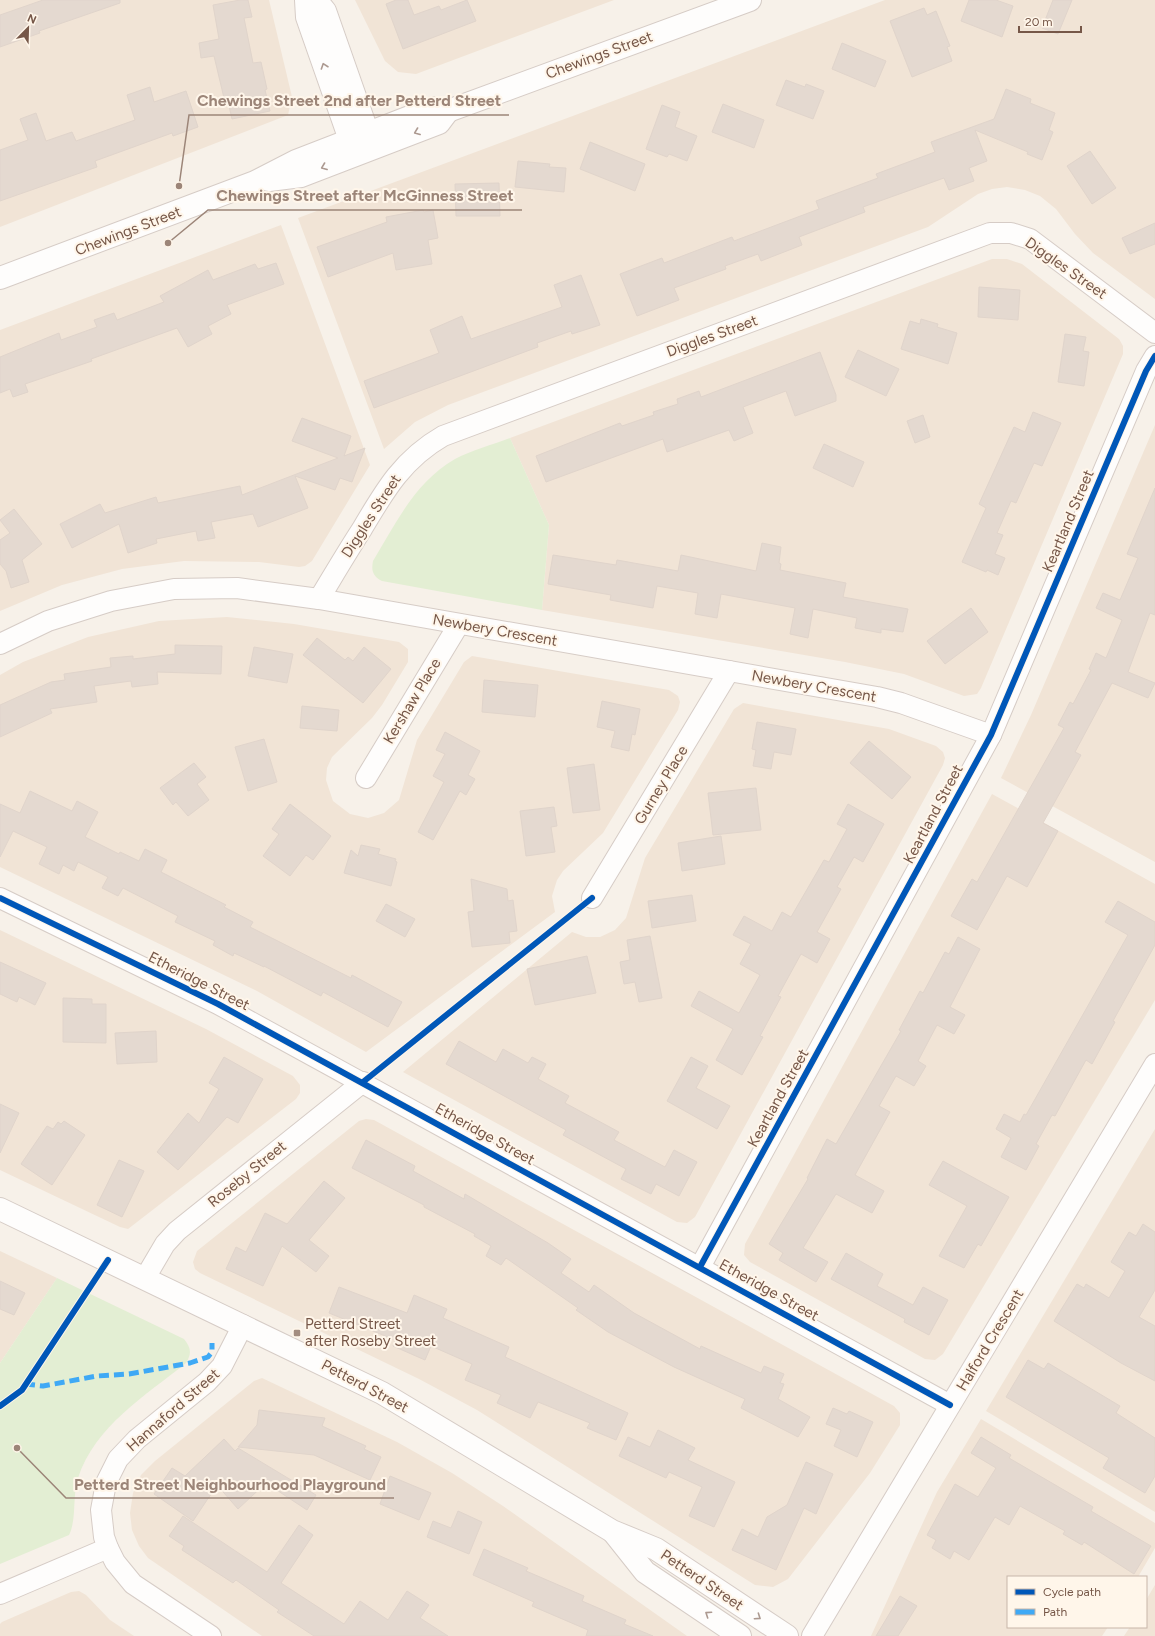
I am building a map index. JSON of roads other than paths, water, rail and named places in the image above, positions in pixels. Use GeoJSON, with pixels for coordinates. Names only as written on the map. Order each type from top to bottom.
{"type":"FeatureCollection","features":[{"type":"Feature","properties":{"kind":"street"},"geometry":{"type":"LineString","coordinates":[[306,0],[307,17],[362,144]]}},
{"type":"Feature","properties":{"kind":"street"},"geometry":{"type":"LineString","coordinates":[[316,0],[325,11],[362,144]]}},
{"type":"Feature","properties":{"kind":"street","name":"Chewings Street"},"geometry":{"type":"LineString","coordinates":[[0,278],[255,182],[301,176],[433,108],[448,111],[750,0]]}},
{"type":"Feature","properties":{"kind":"street","name":"Diggles Street"},"geometry":{"type":"LineString","coordinates":[[319,599],[388,486],[405,464],[430,443],[443,436],[990,233],[1011,233],[1030,239],[1155,333]]}},
{"type":"Feature","properties":{"kind":"street","name":"Keartland Street"},"geometry":{"type":"LineString","coordinates":[[700,1267],[991,735],[1143,378],[1155,356]]}},
{"type":"Feature","properties":{"kind":"street","name":"Newbery Crescent"},"geometry":{"type":"LineString","coordinates":[[0,644],[48,621],[111,600],[174,589],[238,588],[319,599],[877,697],[901,703],[991,735]]}},
{"type":"Feature","properties":{"kind":"street","name":"Kershaw Place"},"geometry":{"type":"LineString","coordinates":[[366,778],[459,624]]}},
{"type":"Feature","properties":{"kind":"street","name":"Gurney Place"},"geometry":{"type":"LineString","coordinates":[[592,898],[729,671]]}},
{"type":"Feature","properties":{"kind":"street","name":"Etheridge Street"},"geometry":{"type":"LineString","coordinates":[[0,898],[218,1004],[950,1405]]}},
{"type":"Feature","properties":{"kind":"street","name":"Halford Crescent"},"geometry":{"type":"LineString","coordinates":[[812,1636],[1155,1064]]}},
{"type":"Feature","properties":{"kind":"street","name":"Roseby Street"},"geometry":{"type":"LineString","coordinates":[[145,1278],[165,1244],[177,1231],[362,1082]]}},
{"type":"Feature","properties":{"kind":"street","name":"Petterd Street"},"geometry":{"type":"LineString","coordinates":[[0,1209],[382,1393],[612,1531],[656,1549],[786,1636]]}},
{"type":"Feature","properties":{"kind":"street","name":"Hannaford Street"},"geometry":{"type":"LineString","coordinates":[[211,1636],[133,1584],[115,1562],[108,1548],[104,1537],[101,1510],[106,1483],[118,1459],[137,1439],[207,1382],[222,1366],[243,1325]]}},
{"type":"Feature","properties":{"kind":"street","name":"Petterd Street"},"geometry":{"type":"LineString","coordinates":[[612,1531],[645,1572],[740,1636]]}},
{"type":"Feature","properties":{"kind":"street"},"geometry":{"type":"LineString","coordinates":[[0,1594],[108,1548]]}},
{"type":"Feature","properties":{"kind":"place","name":"Chewings Street 2nd after Petterd Street"},"geometry":{"type":"Point","coordinates":[179,186]}},
{"type":"Feature","properties":{"kind":"place","name":"Chewings Street after McGinness Street"},"geometry":{"type":"Point","coordinates":[168,243]}},
{"type":"Feature","properties":{"kind":"place","name":"Petterd Street after Roseby Street"},"geometry":{"type":"Point","coordinates":[297,1333]}},
{"type":"Feature","properties":{"kind":"place","name":"Petterd Street Neighbourhood Playground"},"geometry":{"type":"Point","coordinates":[17,1448]}}]}
